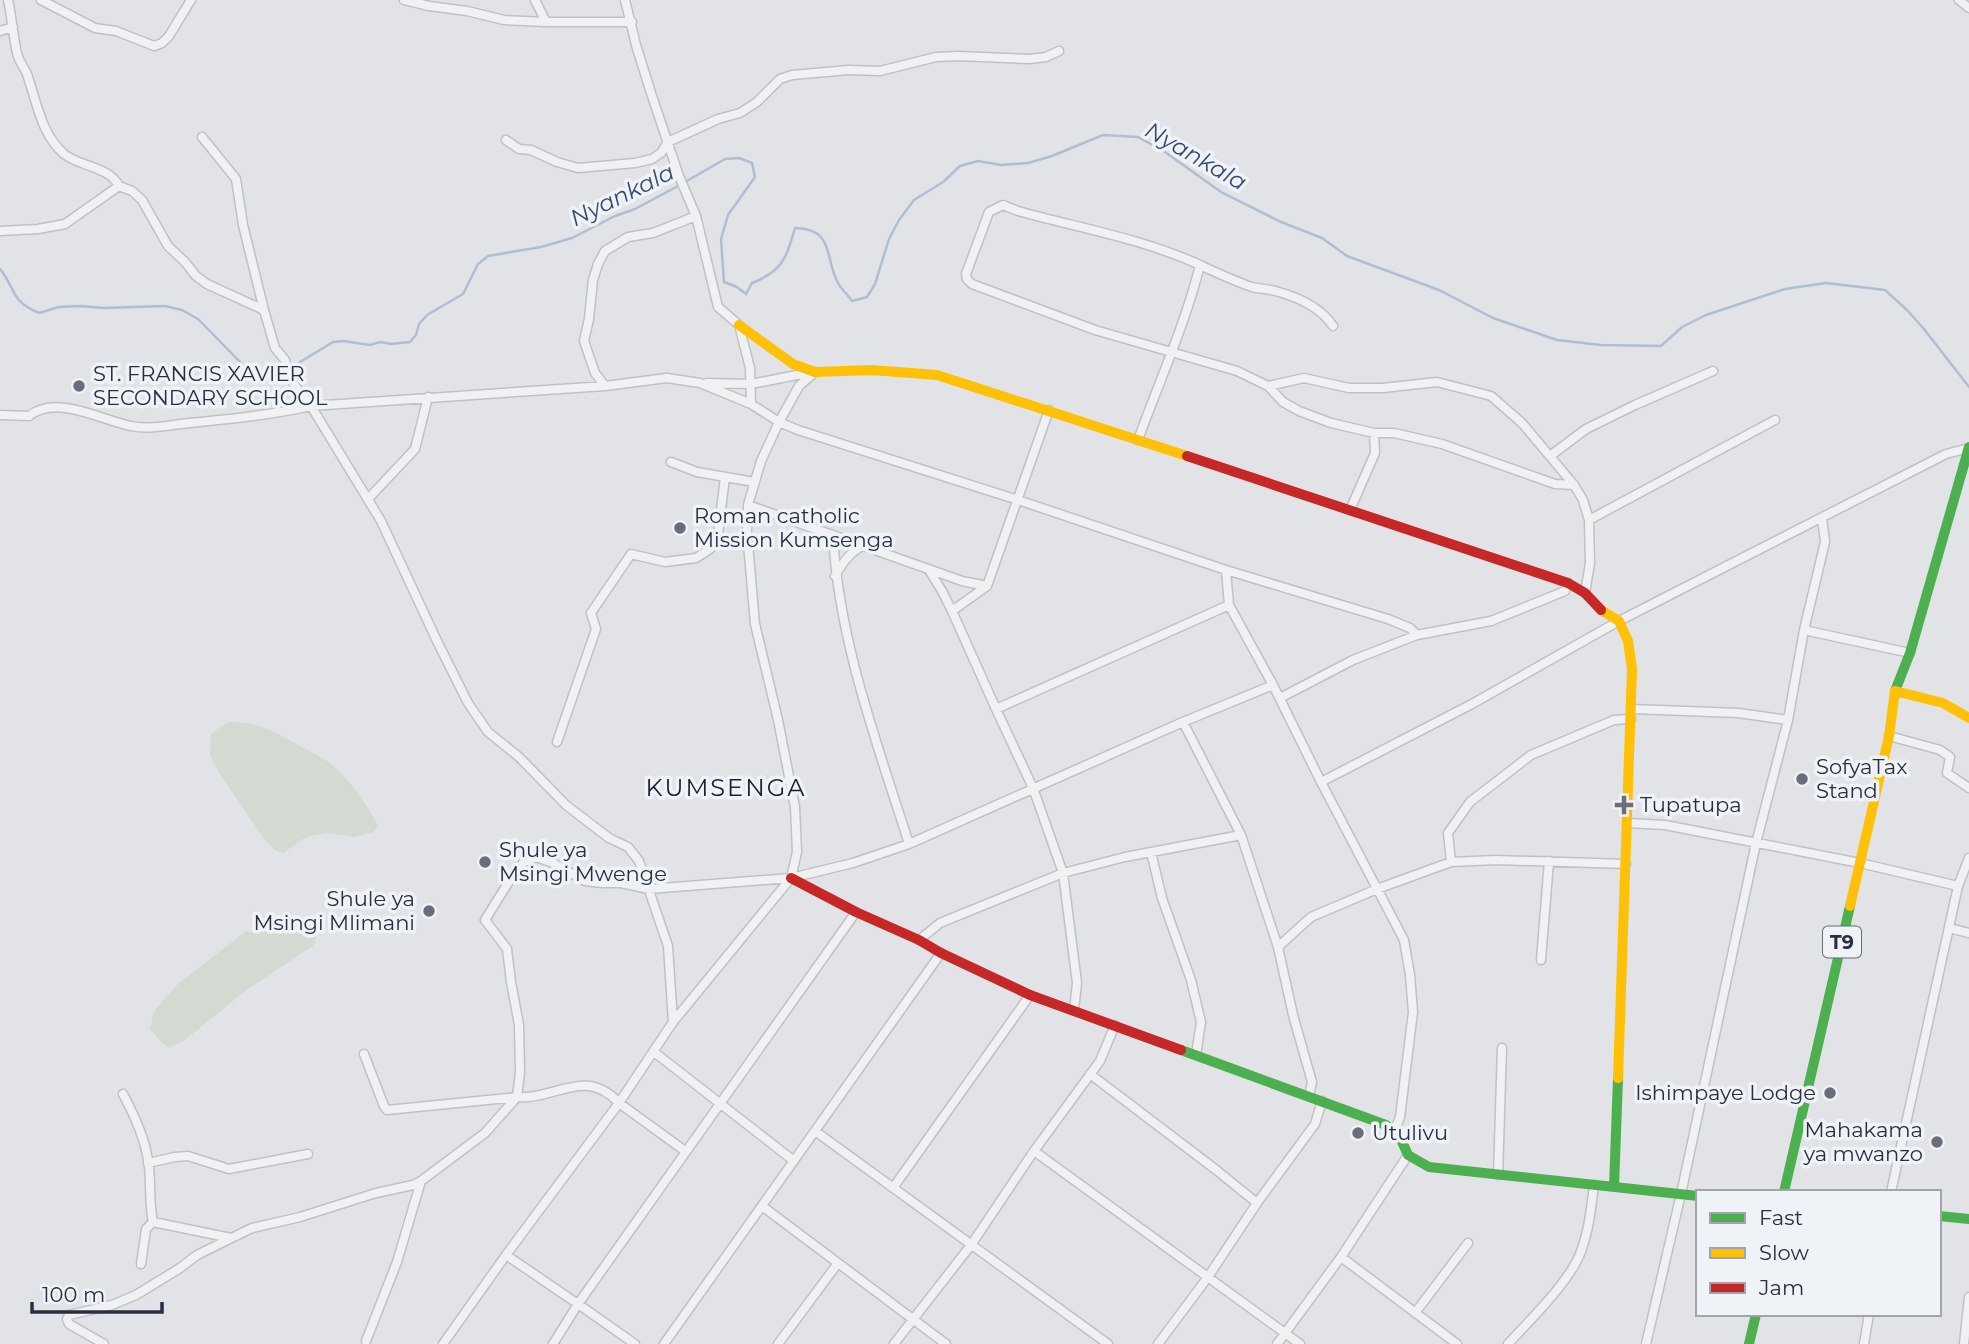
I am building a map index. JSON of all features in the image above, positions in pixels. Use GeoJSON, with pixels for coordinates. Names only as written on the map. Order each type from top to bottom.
{"type":"FeatureCollection","features":[{"type":"Feature","properties":{"kind":"main road"},"geometry":{"type":"LineString","coordinates":[[739,325],[793,363],[815,372],[872,370],[937,375],[1568,583],[1585,593],[1602,611],[1619,621],[1628,641],[1632,669],[1632,714],[1614,1187]]}},
{"type":"Feature","properties":{"kind":"main road"},"geometry":{"type":"LineString","coordinates":[[1969,447],[1910,653],[1895,691],[1943,703],[1969,718]]}},
{"type":"Feature","properties":{"kind":"main road","name":"T9"},"geometry":{"type":"LineString","coordinates":[[1784,1190],[1889,736],[1895,691]]}},
{"type":"Feature","properties":{"kind":"main road"},"geometry":{"type":"LineString","coordinates":[[791,878],[1030,995],[1387,1125],[1395,1130],[1408,1154],[1429,1167],[1696,1196]]}},
{"type":"Feature","properties":{"kind":"main road"},"geometry":{"type":"LineString","coordinates":[[1941,1216],[1969,1219]]}},
{"type":"Feature","properties":{"kind":"main road"},"geometry":{"type":"LineString","coordinates":[[1749,1344],[1756,1316]]}},
{"type":"Feature","properties":{"kind":"street"},"geometry":{"type":"LineString","coordinates":[[8,0],[17,55],[28,74],[32,93],[51,141],[67,156],[108,174],[120,186],[132,191],[142,200],[168,246],[196,276],[207,284],[264,310]]}},
{"type":"Feature","properties":{"kind":"street"},"geometry":{"type":"LineString","coordinates":[[41,0],[95,28],[116,31],[154,46],[169,36],[191,0]]}},
{"type":"Feature","properties":{"kind":"street"},"geometry":{"type":"LineString","coordinates":[[404,0],[446,4],[504,20],[632,22]]}},
{"type":"Feature","properties":{"kind":"street"},"geometry":{"type":"LineString","coordinates":[[535,0],[546,22]]}},
{"type":"Feature","properties":{"kind":"street"},"geometry":{"type":"LineString","coordinates":[[625,0],[636,44],[679,176],[696,216],[718,307],[739,325],[750,368],[751,404]]}},
{"type":"Feature","properties":{"kind":"street"},"geometry":{"type":"LineString","coordinates":[[1959,0],[1969,8]]}},
{"type":"Feature","properties":{"kind":"street"},"geometry":{"type":"LineString","coordinates":[[0,31],[13,27]]}},
{"type":"Feature","properties":{"kind":"street"},"geometry":{"type":"LineString","coordinates":[[506,140],[519,149],[531,150],[578,168],[635,163],[652,159],[661,153],[668,142],[718,119],[740,113],[757,102],[780,79],[792,75],[849,70],[880,71],[936,57],[1030,59],[1046,57],[1059,51]]}},
{"type":"Feature","properties":{"kind":"street"},"geometry":{"type":"LineString","coordinates":[[202,137],[236,179],[243,225],[275,348],[285,360],[295,386],[311,406],[381,522],[468,703],[488,732],[519,757],[566,805],[609,838],[628,847],[639,862],[668,946],[673,1022]]}},
{"type":"Feature","properties":{"kind":"street"},"geometry":{"type":"LineString","coordinates":[[0,232],[65,224],[120,186]]}},
{"type":"Feature","properties":{"kind":"street"},"geometry":{"type":"LineString","coordinates":[[1333,326],[1319,309],[1278,291],[1248,285],[1182,257],[1003,205],[989,212],[966,274],[972,284],[1095,330],[1237,372],[1268,386],[1283,402],[1298,411],[1331,423],[1442,444],[1555,484],[1574,485]]}},
{"type":"Feature","properties":{"kind":"street"},"geometry":{"type":"LineString","coordinates":[[604,386],[595,373],[584,341],[593,281],[605,251],[628,237],[653,233],[696,216]]}},
{"type":"Feature","properties":{"kind":"street"},"geometry":{"type":"LineString","coordinates":[[1139,440],[1200,265]]}},
{"type":"Feature","properties":{"kind":"street"},"geometry":{"type":"LineString","coordinates":[[1550,456],[1586,429],[1713,371]]}},
{"type":"Feature","properties":{"kind":"street"},"geometry":{"type":"LineString","coordinates":[[0,415],[29,416],[36,410],[47,407],[86,411],[134,427],[145,427],[278,414],[311,406],[604,386],[667,378],[700,383],[751,383],[815,372]]}},
{"type":"Feature","properties":{"kind":"street"},"geometry":{"type":"LineString","coordinates":[[443,1344],[619,1103],[673,1022],[791,878],[797,852],[795,807],[755,624],[747,533],[748,505],[754,482],[779,422],[799,386],[815,372]]}},
{"type":"Feature","properties":{"kind":"street"},"geometry":{"type":"LineString","coordinates":[[1268,386],[1304,378],[1349,388],[1383,388],[1437,382],[1491,396],[1522,423],[1574,485],[1583,500],[1589,520],[1590,563],[1585,593]]}},
{"type":"Feature","properties":{"kind":"street"},"geometry":{"type":"LineString","coordinates":[[700,383],[751,404],[779,422],[1226,570],[1388,619],[1410,628],[1417,635]]}},
{"type":"Feature","properties":{"kind":"street"},"geometry":{"type":"LineString","coordinates":[[368,499],[415,449],[428,397]]}},
{"type":"Feature","properties":{"kind":"street"},"geometry":{"type":"LineString","coordinates":[[952,611],[987,586],[1049,410]]}},
{"type":"Feature","properties":{"kind":"street"},"geometry":{"type":"LineString","coordinates":[[1589,520],[1774,420]]}},
{"type":"Feature","properties":{"kind":"street"},"geometry":{"type":"LineString","coordinates":[[1350,510],[1375,453],[1374,433]]}},
{"type":"Feature","properties":{"kind":"street"},"geometry":{"type":"LineString","coordinates":[[1321,782],[1472,704],[1619,621],[1946,454],[1969,447]]}},
{"type":"Feature","properties":{"kind":"street"},"geometry":{"type":"LineString","coordinates":[[671,462],[697,472],[754,482]]}},
{"type":"Feature","properties":{"kind":"street"},"geometry":{"type":"LineString","coordinates":[[557,742],[596,629],[591,613],[631,555],[665,562],[696,558],[710,549],[718,535],[725,477]]}},
{"type":"Feature","properties":{"kind":"street"},"geometry":{"type":"LineString","coordinates":[[748,505],[929,570],[987,586]]}},
{"type":"Feature","properties":{"kind":"street"},"geometry":{"type":"LineString","coordinates":[[1646,1344],[1756,843],[1788,720],[1804,630],[1825,542],[1822,518]]}},
{"type":"Feature","properties":{"kind":"street"},"geometry":{"type":"LineString","coordinates":[[833,536],[835,576],[857,678],[909,844]]}},
{"type":"Feature","properties":{"kind":"street"},"geometry":{"type":"LineString","coordinates":[[835,576],[844,559],[864,545]]}},
{"type":"Feature","properties":{"kind":"street"},"geometry":{"type":"LineString","coordinates":[[929,570],[942,590],[1033,788],[1063,873],[1077,983],[1074,1010]]}},
{"type":"Feature","properties":{"kind":"street"},"geometry":{"type":"LineString","coordinates":[[1226,570],[1229,605],[1280,698],[1404,940],[1413,1012],[1401,1117],[1395,1130]]}},
{"type":"Feature","properties":{"kind":"street"},"geometry":{"type":"LineString","coordinates":[[1280,698],[1353,660],[1417,635],[1491,621],[1565,591],[1568,583]]}},
{"type":"Feature","properties":{"kind":"street"},"geometry":{"type":"LineString","coordinates":[[996,709],[1229,605]]}},
{"type":"Feature","properties":{"kind":"street"},"geometry":{"type":"LineString","coordinates":[[1804,630],[1910,653]]}},
{"type":"Feature","properties":{"kind":"street"},"geometry":{"type":"LineString","coordinates":[[104,1344],[69,1324],[69,1315],[112,1305],[136,1295],[197,1255],[252,1228],[413,1185],[485,1133],[517,1097],[520,1072],[519,1025],[507,949],[485,920],[524,862],[536,857],[585,881],[649,888],[791,878],[853,863],[909,844],[1183,722],[1273,685]]}},
{"type":"Feature","properties":{"kind":"street"},"geometry":{"type":"LineString","coordinates":[[1451,862],[1448,833],[1469,802],[1531,755],[1614,720],[1632,714],[1738,713],[1788,720]]}},
{"type":"Feature","properties":{"kind":"street"},"geometry":{"type":"LineString","coordinates":[[1183,722],[1241,835],[1278,947],[1312,1082],[1309,1096]]}},
{"type":"Feature","properties":{"kind":"street"},"geometry":{"type":"LineString","coordinates":[[1889,736],[1940,750],[1950,757],[1947,773],[1969,788]]}},
{"type":"Feature","properties":{"kind":"street"},"geometry":{"type":"LineString","coordinates":[[1628,823],[1665,825],[1860,863],[1958,886]]}},
{"type":"Feature","properties":{"kind":"street"},"geometry":{"type":"LineString","coordinates":[[919,940],[940,923],[1063,873],[1151,852],[1241,835]]}},
{"type":"Feature","properties":{"kind":"street"},"geometry":{"type":"LineString","coordinates":[[1151,852],[1162,898],[1191,980],[1201,1022],[1196,1055]]}},
{"type":"Feature","properties":{"kind":"street"},"geometry":{"type":"LineString","coordinates":[[1891,1190],[1958,886],[1969,858]]}},
{"type":"Feature","properties":{"kind":"street"},"geometry":{"type":"LineString","coordinates":[[1278,947],[1311,917],[1451,862],[1496,860],[1626,864]]}},
{"type":"Feature","properties":{"kind":"street"},"geometry":{"type":"LineString","coordinates":[[1541,960],[1549,861]]}},
{"type":"Feature","properties":{"kind":"street"},"geometry":{"type":"LineString","coordinates":[[553,1344],[685,1151],[856,912]]}},
{"type":"Feature","properties":{"kind":"street"},"geometry":{"type":"LineString","coordinates":[[1950,928],[1969,933]]}},
{"type":"Feature","properties":{"kind":"street"},"geometry":{"type":"LineString","coordinates":[[664,1344],[941,953]]}},
{"type":"Feature","properties":{"kind":"street"},"geometry":{"type":"LineString","coordinates":[[893,1188],[1030,995]]}},
{"type":"Feature","properties":{"kind":"street"},"geometry":{"type":"LineString","coordinates":[[894,1344],[971,1245],[1100,1060],[1115,1025]]}},
{"type":"Feature","properties":{"kind":"street"},"geometry":{"type":"LineString","coordinates":[[1498,1175],[1502,1048]]}},
{"type":"Feature","properties":{"kind":"street"},"geometry":{"type":"LineString","coordinates":[[653,1052],[794,1161]]}},
{"type":"Feature","properties":{"kind":"street"},"geometry":{"type":"LineString","coordinates":[[364,1054],[387,1110],[517,1097],[532,1098],[556,1089],[580,1085],[597,1087],[610,1093],[619,1103],[685,1151]]}},
{"type":"Feature","properties":{"kind":"street"},"geometry":{"type":"LineString","coordinates":[[1090,1074],[1257,1203]]}},
{"type":"Feature","properties":{"kind":"street"},"geometry":{"type":"LineString","coordinates":[[123,1094],[138,1122],[148,1163],[153,1222],[146,1229],[141,1264]]}},
{"type":"Feature","properties":{"kind":"street"},"geometry":{"type":"LineString","coordinates":[[1158,1344],[1315,1124],[1322,1101]]}},
{"type":"Feature","properties":{"kind":"street"},"geometry":{"type":"LineString","coordinates":[[815,1131],[1108,1344]]}},
{"type":"Feature","properties":{"kind":"street"},"geometry":{"type":"LineString","coordinates":[[1034,1151],[1300,1344]]}},
{"type":"Feature","properties":{"kind":"street"},"geometry":{"type":"LineString","coordinates":[[148,1163],[188,1156],[229,1169],[308,1154]]}},
{"type":"Feature","properties":{"kind":"street"},"geometry":{"type":"LineString","coordinates":[[1277,1344],[1341,1258],[1408,1154]]}},
{"type":"Feature","properties":{"kind":"street"},"geometry":{"type":"LineString","coordinates":[[366,1341],[397,1262],[421,1181]]}},
{"type":"Feature","properties":{"kind":"street"},"geometry":{"type":"LineString","coordinates":[[1508,1344],[1558,1288],[1579,1258],[1589,1226],[1594,1185]]}},
{"type":"Feature","properties":{"kind":"street"},"geometry":{"type":"LineString","coordinates":[[762,1206],[946,1344]]}},
{"type":"Feature","properties":{"kind":"street"},"geometry":{"type":"LineString","coordinates":[[153,1222],[231,1238]]}},
{"type":"Feature","properties":{"kind":"street"},"geometry":{"type":"LineString","coordinates":[[1415,1313],[1468,1243]]}},
{"type":"Feature","properties":{"kind":"street"},"geometry":{"type":"LineString","coordinates":[[506,1255],[635,1344]]}},
{"type":"Feature","properties":{"kind":"street"},"geometry":{"type":"LineString","coordinates":[[1341,1258],[1457,1344]]}},
{"type":"Feature","properties":{"kind":"street"},"geometry":{"type":"LineString","coordinates":[[778,1344],[838,1263]]}},
{"type":"Feature","properties":{"kind":"street"},"geometry":{"type":"LineString","coordinates":[[1965,1344],[1969,1297]]}},
{"type":"Feature","properties":{"kind":"street"},"geometry":{"type":"LineString","coordinates":[[1864,1344],[1869,1316]]}},
{"type":"Feature","properties":{"kind":"shaded area"},"geometry":{"type":"Polygon","coordinates":[[[227,722],[253,724],[266,729],[327,761],[362,799],[378,825],[374,832],[354,837],[327,833],[310,836],[284,853],[276,851],[264,839],[219,773],[210,755],[211,734],[227,722]]]}},
{"type":"Feature","properties":{"kind":"shaded area"},"geometry":{"type":"Polygon","coordinates":[[[293,917],[304,920],[317,935],[314,945],[248,989],[185,1040],[169,1048],[162,1043],[150,1029],[154,1011],[178,984],[246,931],[264,932],[293,917]]]}},
{"type":"Feature","properties":{"kind":"waterway","name":"Nyankala"},"geometry":{"type":"LineString","coordinates":[[685,182],[725,159],[739,158],[752,163],[755,177],[728,215],[721,239],[724,282],[746,294],[752,283],[771,274],[782,262],[795,228],[817,233],[822,239],[838,283],[852,301],[867,297],[875,284],[889,239],[914,200],[943,182],[960,166],[978,161],[1001,165],[1028,163],[1103,135],[1138,137],[1165,152],[1221,192],[1281,222],[1322,238],[1347,256],[1439,290],[1493,318],[1557,340],[1601,345],[1661,346],[1682,327],[1706,315],[1785,289],[1826,283],[1885,290],[1924,329],[1969,387]]}},
{"type":"Feature","properties":{"kind":"waterway","name":"Nyankala"},"geometry":{"type":"LineString","coordinates":[[0,269],[18,299],[39,313],[59,307],[165,306],[182,310],[198,319],[251,370],[287,370],[333,342],[370,345],[380,342],[410,342],[427,315],[463,294],[478,264],[488,256],[541,247],[572,238],[680,185]]}},
{"type":"Feature","properties":{"kind":"traffic: fast"},"geometry":{"type":"LineString","coordinates":[[1895,691],[1910,653],[1969,447]]}},
{"type":"Feature","properties":{"kind":"traffic: fast"},"geometry":{"type":"LineString","coordinates":[[1784,1190],[1850,906]]}},
{"type":"Feature","properties":{"kind":"traffic: fast"},"geometry":{"type":"LineString","coordinates":[[1181,1050],[1386,1125],[1400,1137],[1408,1155],[1429,1167],[1696,1196]]}},
{"type":"Feature","properties":{"kind":"traffic: fast"},"geometry":{"type":"LineString","coordinates":[[1614,1187],[1618,1078]]}},
{"type":"Feature","properties":{"kind":"traffic: fast"},"geometry":{"type":"LineString","coordinates":[[1941,1216],[1969,1219]]}},
{"type":"Feature","properties":{"kind":"traffic: fast"},"geometry":{"type":"LineString","coordinates":[[1749,1344],[1756,1316]]}},
{"type":"Feature","properties":{"kind":"traffic: slow"},"geometry":{"type":"LineString","coordinates":[[739,325],[793,364],[815,372],[872,370],[937,375],[1187,456]]}},
{"type":"Feature","properties":{"kind":"traffic: slow"},"geometry":{"type":"LineString","coordinates":[[1601,610],[1619,621],[1628,641],[1632,669],[1618,1078]]}},
{"type":"Feature","properties":{"kind":"traffic: slow"},"geometry":{"type":"LineString","coordinates":[[1850,906],[1889,736],[1895,691],[1943,703],[1969,718]]}},
{"type":"Feature","properties":{"kind":"traffic: jam"},"geometry":{"type":"LineString","coordinates":[[1187,456],[1568,583],[1585,593],[1601,610]]}},
{"type":"Feature","properties":{"kind":"traffic: jam"},"geometry":{"type":"LineString","coordinates":[[791,878],[1030,995],[1181,1050]]}},
{"type":"Feature","properties":{"kind":"place","name":"ST. FRANCIS XAVIER SECONDARY SCHOOL"},"geometry":{"type":"Point","coordinates":[79,386]}},
{"type":"Feature","properties":{"kind":"place","name":"Roman catholic Mission Kumsenga"},"geometry":{"type":"Point","coordinates":[680,528]}},
{"type":"Feature","properties":{"kind":"place","name":"SofyaTax Stand"},"geometry":{"type":"Point","coordinates":[1802,779]}},
{"type":"Feature","properties":{"kind":"place","name":"Tupatupa"},"geometry":{"type":"Point","coordinates":[1624,805]}},
{"type":"Feature","properties":{"kind":"place","name":"Shule ya Msingi Mwenge"},"geometry":{"type":"Point","coordinates":[485,862]}},
{"type":"Feature","properties":{"kind":"place","name":"Shule ya Msingi Mlimani"},"geometry":{"type":"Point","coordinates":[429,911]}},
{"type":"Feature","properties":{"kind":"place","name":"Ishimpaye Lodge"},"geometry":{"type":"Point","coordinates":[1830,1093]}},
{"type":"Feature","properties":{"kind":"place","name":"Utulivu"},"geometry":{"type":"Point","coordinates":[1358,1133]}},
{"type":"Feature","properties":{"kind":"place","name":"Mahakama ya mwanzo"},"geometry":{"type":"Point","coordinates":[1937,1142]}},
{"type":"Feature","properties":{"kind":"district","name":"KUMSENGA"},"geometry":{"type":"Point","coordinates":[726,788]}}]}
